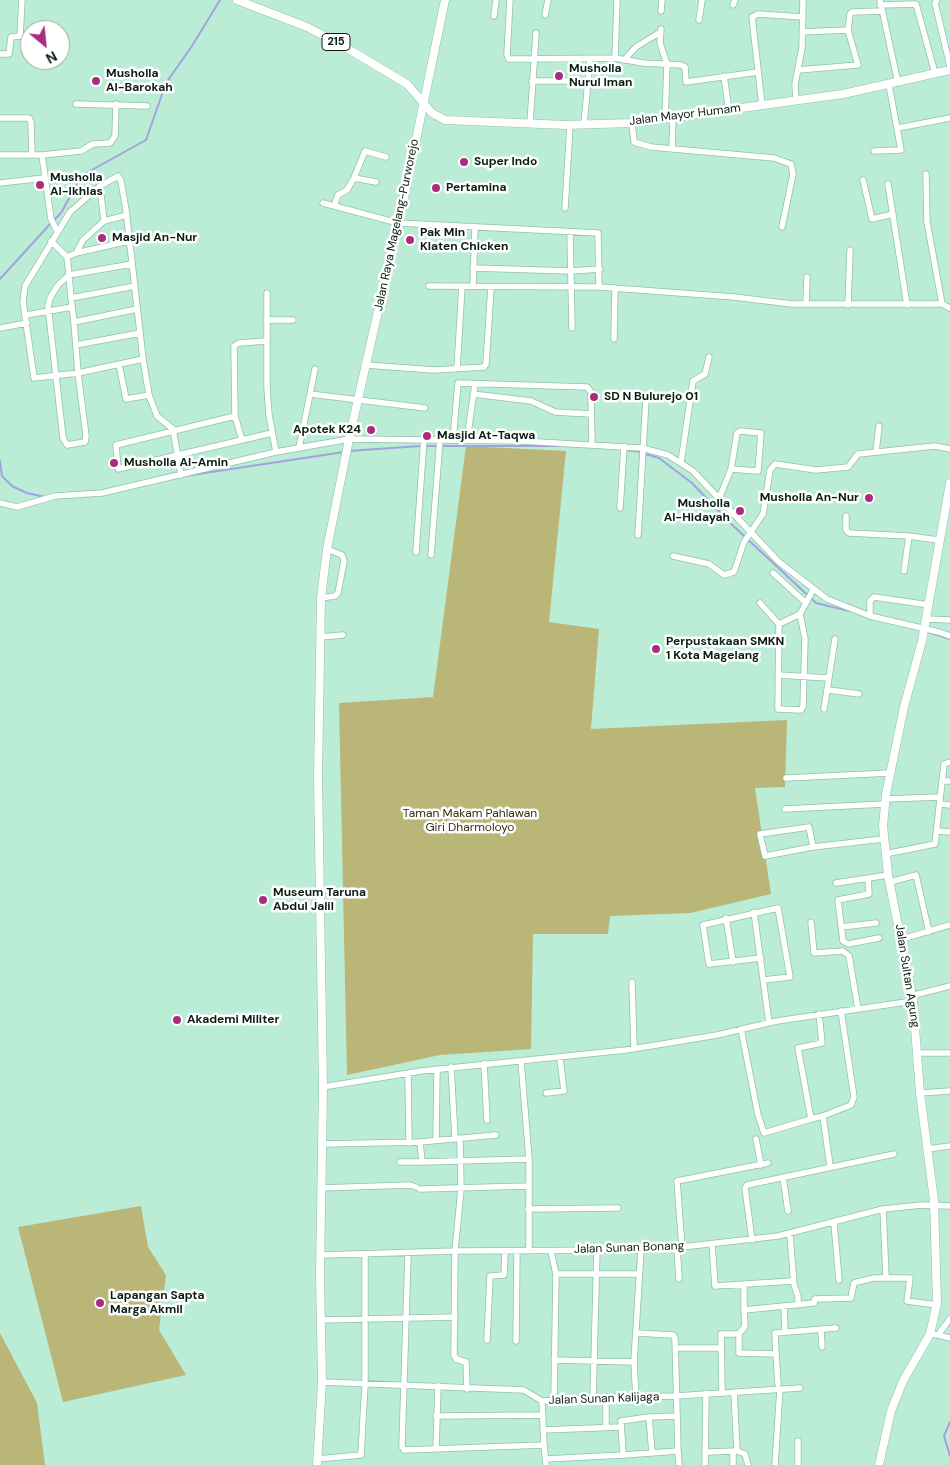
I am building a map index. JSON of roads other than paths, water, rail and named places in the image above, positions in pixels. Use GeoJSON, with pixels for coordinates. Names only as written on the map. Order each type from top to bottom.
{"type":"FeatureCollection","features":[{"type":"Feature","properties":{"kind":"main road","name":"215"},"geometry":{"type":"LineString","coordinates":[[237,0],[307,28],[340,44],[407,84],[423,102]]}},
{"type":"Feature","properties":{"kind":"main road","name":"Jalan Raya Magelang-Purworejo"},"geometry":{"type":"LineString","coordinates":[[317,1462],[322,1382],[321,1188],[323,1087],[318,785],[321,598],[327,549],[348,444],[398,223],[445,0]]}},
{"type":"Feature","properties":{"kind":"main road","name":"Jalan Mayor Humam"},"geometry":{"type":"LineString","coordinates":[[423,102],[434,115],[445,120],[570,125],[632,122],[796,101],[889,85],[950,70]]}},
{"type":"Feature","properties":{"kind":"main road","name":"Jalan Sultan Agung"},"geometry":{"type":"LineString","coordinates":[[879,1465],[896,1396],[934,1334],[937,1305],[934,1205],[920,1093],[912,998],[883,838],[884,802],[904,707],[923,635],[938,540],[949,487]]}},
{"type":"Feature","properties":{"kind":"street"},"geometry":{"type":"LineString","coordinates":[[21,20],[22,0]]}},
{"type":"Feature","properties":{"kind":"street"},"geometry":{"type":"LineString","coordinates":[[494,16],[496,0]]}},
{"type":"Feature","properties":{"kind":"street"},"geometry":{"type":"LineString","coordinates":[[510,0],[508,58],[533,60],[615,58],[684,66],[686,82],[758,72]]}},
{"type":"Feature","properties":{"kind":"street"},"geometry":{"type":"LineString","coordinates":[[545,15],[548,0]]}},
{"type":"Feature","properties":{"kind":"street"},"geometry":{"type":"LineString","coordinates":[[615,58],[617,0]]}},
{"type":"Feature","properties":{"kind":"street"},"geometry":{"type":"LineString","coordinates":[[661,11],[662,0]]}},
{"type":"Feature","properties":{"kind":"street"},"geometry":{"type":"LineString","coordinates":[[699,20],[702,0]]}},
{"type":"Feature","properties":{"kind":"street"},"geometry":{"type":"LineString","coordinates":[[796,101],[795,84],[802,32],[803,0]]}},
{"type":"Feature","properties":{"kind":"street"},"geometry":{"type":"LineString","coordinates":[[937,0],[935,2],[950,66]]}},
{"type":"Feature","properties":{"kind":"street"},"geometry":{"type":"LineString","coordinates":[[798,70],[858,65],[848,30],[852,12],[881,5],[916,4],[935,73]]}},
{"type":"Feature","properties":{"kind":"street"},"geometry":{"type":"LineString","coordinates":[[881,5],[898,83]]}},
{"type":"Feature","properties":{"kind":"street"},"geometry":{"type":"LineString","coordinates":[[762,105],[753,16],[758,14],[802,18]]}},
{"type":"Feature","properties":{"kind":"street"},"geometry":{"type":"LineString","coordinates":[[802,32],[848,30]]}},
{"type":"Feature","properties":{"kind":"street"},"geometry":{"type":"LineString","coordinates":[[624,60],[636,47],[660,31],[661,50],[667,64],[672,148]]}},
{"type":"Feature","properties":{"kind":"street"},"geometry":{"type":"LineString","coordinates":[[530,124],[536,33]]}},
{"type":"Feature","properties":{"kind":"street"},"geometry":{"type":"LineString","coordinates":[[0,54],[9,54],[11,37],[20,36]]}},
{"type":"Feature","properties":{"kind":"street"},"geometry":{"type":"LineString","coordinates":[[584,124],[590,60]]}},
{"type":"Feature","properties":{"kind":"street"},"geometry":{"type":"LineString","coordinates":[[724,76],[729,111]]}},
{"type":"Feature","properties":{"kind":"street"},"geometry":{"type":"LineString","coordinates":[[532,81],[588,81]]}},
{"type":"Feature","properties":{"kind":"street"},"geometry":{"type":"LineString","coordinates":[[874,152],[900,151],[898,128],[889,85]]}},
{"type":"Feature","properties":{"kind":"street"},"geometry":{"type":"LineString","coordinates":[[76,104],[147,106]]}},
{"type":"Feature","properties":{"kind":"street"},"geometry":{"type":"LineString","coordinates":[[0,155],[42,155],[81,150],[93,144],[110,143],[115,136],[116,104]]}},
{"type":"Feature","properties":{"kind":"street"},"geometry":{"type":"LineString","coordinates":[[0,118],[28,118],[31,122],[32,155]]}},
{"type":"Feature","properties":{"kind":"street"},"geometry":{"type":"LineString","coordinates":[[898,128],[950,118]]}},
{"type":"Feature","properties":{"kind":"street"},"geometry":{"type":"LineString","coordinates":[[632,122],[634,142],[651,146],[774,158],[791,164],[794,168],[782,227]]}},
{"type":"Feature","properties":{"kind":"street"},"geometry":{"type":"LineString","coordinates":[[564,208],[570,125]]}},
{"type":"Feature","properties":{"kind":"street"},"geometry":{"type":"LineString","coordinates":[[334,206],[338,196],[347,190],[354,178],[364,152],[386,157]]}},
{"type":"Feature","properties":{"kind":"street"},"geometry":{"type":"LineString","coordinates":[[42,155],[51,219],[56,229]]}},
{"type":"Feature","properties":{"kind":"street"},"geometry":{"type":"LineString","coordinates":[[926,174],[927,222],[942,304]]}},
{"type":"Feature","properties":{"kind":"street"},"geometry":{"type":"LineString","coordinates":[[143,359],[56,376],[34,378],[23,292],[56,229],[70,212],[100,186],[119,176],[127,215],[143,359],[149,395],[157,416],[172,428],[182,475]]}},
{"type":"Feature","properties":{"kind":"street"},"geometry":{"type":"LineString","coordinates":[[0,183],[44,178]]}},
{"type":"Feature","properties":{"kind":"street"},"geometry":{"type":"LineString","coordinates":[[354,178],[376,182]]}},
{"type":"Feature","properties":{"kind":"street"},"geometry":{"type":"LineString","coordinates":[[863,180],[872,220],[893,214]]}},
{"type":"Feature","properties":{"kind":"street"},"geometry":{"type":"LineString","coordinates":[[888,184],[907,306]]}},
{"type":"Feature","properties":{"kind":"street"},"geometry":{"type":"LineString","coordinates":[[100,186],[104,221]]}},
{"type":"Feature","properties":{"kind":"street"},"geometry":{"type":"LineString","coordinates":[[323,203],[398,223],[599,234],[599,287]]}},
{"type":"Feature","properties":{"kind":"street"},"geometry":{"type":"LineString","coordinates":[[76,253],[82,240],[104,221],[127,215]]}},
{"type":"Feature","properties":{"kind":"street"},"geometry":{"type":"LineString","coordinates":[[473,286],[472,268],[475,227]]}},
{"type":"Feature","properties":{"kind":"street"},"geometry":{"type":"LineString","coordinates":[[570,232],[572,328]]}},
{"type":"Feature","properties":{"kind":"street"},"geometry":{"type":"LineString","coordinates":[[51,241],[67,257],[69,275],[71,298],[74,322],[78,372],[86,440],[66,445],[64,442],[56,376],[49,311],[50,298],[58,285],[69,275],[132,264]]}},
{"type":"Feature","properties":{"kind":"street"},"geometry":{"type":"LineString","coordinates":[[67,257],[76,253],[129,241]]}},
{"type":"Feature","properties":{"kind":"street"},"geometry":{"type":"LineString","coordinates":[[848,305],[850,250]]}},
{"type":"Feature","properties":{"kind":"street"},"geometry":{"type":"LineString","coordinates":[[472,268],[571,271],[600,269]]}},
{"type":"Feature","properties":{"kind":"street"},"geometry":{"type":"LineString","coordinates":[[806,304],[807,276]]}},
{"type":"Feature","properties":{"kind":"street"},"geometry":{"type":"LineString","coordinates":[[71,298],[135,286]]}},
{"type":"Feature","properties":{"kind":"street"},"geometry":{"type":"LineString","coordinates":[[429,286],[599,287],[806,304],[907,306],[942,304],[950,308]]}},
{"type":"Feature","properties":{"kind":"street"},"geometry":{"type":"LineString","coordinates":[[457,369],[462,286]]}},
{"type":"Feature","properties":{"kind":"street"},"geometry":{"type":"LineString","coordinates":[[366,365],[434,370],[483,368],[486,364],[491,287]]}},
{"type":"Feature","properties":{"kind":"street"},"geometry":{"type":"LineString","coordinates":[[614,339],[615,288]]}},
{"type":"Feature","properties":{"kind":"street"},"geometry":{"type":"LineString","coordinates":[[267,293],[267,387],[276,452]]}},
{"type":"Feature","properties":{"kind":"street"},"geometry":{"type":"LineString","coordinates":[[26,315],[72,307]]}},
{"type":"Feature","properties":{"kind":"street"},"geometry":{"type":"LineString","coordinates":[[74,322],[137,309]]}},
{"type":"Feature","properties":{"kind":"street"},"geometry":{"type":"LineString","coordinates":[[266,320],[292,320]]}},
{"type":"Feature","properties":{"kind":"street"},"geometry":{"type":"LineString","coordinates":[[0,328],[27,323]]}},
{"type":"Feature","properties":{"kind":"street"},"geometry":{"type":"LineString","coordinates":[[76,345],[140,333]]}},
{"type":"Feature","properties":{"kind":"street"},"geometry":{"type":"LineString","coordinates":[[242,440],[236,416],[234,346],[239,343],[266,341]]}},
{"type":"Feature","properties":{"kind":"street"},"geometry":{"type":"LineString","coordinates":[[681,462],[693,381],[705,374],[709,357]]}},
{"type":"Feature","properties":{"kind":"street"},"geometry":{"type":"LineString","coordinates":[[118,364],[126,399],[149,395]]}},
{"type":"Feature","properties":{"kind":"street"},"geometry":{"type":"LineString","coordinates":[[298,448],[315,369]]}},
{"type":"Feature","properties":{"kind":"street"},"geometry":{"type":"LineString","coordinates":[[453,440],[458,384],[587,387],[591,390],[592,445]]}},
{"type":"Feature","properties":{"kind":"street"},"geometry":{"type":"LineString","coordinates":[[467,440],[475,384]]}},
{"type":"Feature","properties":{"kind":"street"},"geometry":{"type":"LineString","coordinates":[[310,394],[425,408]]}},
{"type":"Feature","properties":{"kind":"street"},"geometry":{"type":"LineString","coordinates":[[474,394],[531,401],[555,412],[591,414]]}},
{"type":"Feature","properties":{"kind":"street"},"geometry":{"type":"LineString","coordinates":[[638,535],[646,399]]}},
{"type":"Feature","properties":{"kind":"street"},"geometry":{"type":"LineString","coordinates":[[236,416],[173,433],[116,445],[117,468],[121,470],[272,433]]}},
{"type":"Feature","properties":{"kind":"street"},"geometry":{"type":"LineString","coordinates":[[876,452],[879,426]]}},
{"type":"Feature","properties":{"kind":"street"},"geometry":{"type":"LineString","coordinates":[[720,499],[731,469],[737,433],[740,431],[761,433],[758,471],[755,473],[731,469]]}},
{"type":"Feature","properties":{"kind":"street"},"geometry":{"type":"LineString","coordinates":[[0,503],[10,506],[23,506],[48,498],[102,493],[298,448],[348,444],[424,444],[453,440],[592,445],[624,448],[642,453],[668,455],[681,462],[720,499],[749,535],[811,594],[923,635],[950,636]]}},
{"type":"Feature","properties":{"kind":"street"},"geometry":{"type":"LineString","coordinates":[[431,555],[440,442]]}},
{"type":"Feature","properties":{"kind":"street"},"geometry":{"type":"LineString","coordinates":[[416,552],[424,444]]}},
{"type":"Feature","properties":{"kind":"street"},"geometry":{"type":"LineString","coordinates":[[673,556],[709,564],[721,575],[727,576],[734,572],[749,535],[762,514],[770,470],[775,464],[816,470],[846,468],[850,466],[856,454],[935,446],[950,449]]}},
{"type":"Feature","properties":{"kind":"street"},"geometry":{"type":"LineString","coordinates":[[620,508],[624,448]]}},
{"type":"Feature","properties":{"kind":"street"},"geometry":{"type":"LineString","coordinates":[[846,516],[846,530],[849,532],[938,540]]}},
{"type":"Feature","properties":{"kind":"street"},"geometry":{"type":"LineString","coordinates":[[904,571],[909,536]]}},
{"type":"Feature","properties":{"kind":"street"},"geometry":{"type":"LineString","coordinates":[[321,598],[335,596],[338,593],[344,561],[342,555],[327,549]]}},
{"type":"Feature","properties":{"kind":"street"},"geometry":{"type":"LineString","coordinates":[[773,573],[806,603]]}},
{"type":"Feature","properties":{"kind":"street"},"geometry":{"type":"LineString","coordinates":[[779,624],[800,614],[811,594]]}},
{"type":"Feature","properties":{"kind":"street"},"geometry":{"type":"LineString","coordinates":[[870,616],[870,601],[874,598],[929,605]]}},
{"type":"Feature","properties":{"kind":"street"},"geometry":{"type":"LineString","coordinates":[[760,603],[779,624],[777,709],[798,710],[803,708],[805,639],[800,614]]}},
{"type":"Feature","properties":{"kind":"street"},"geometry":{"type":"LineString","coordinates":[[925,619],[950,620]]}},
{"type":"Feature","properties":{"kind":"street"},"geometry":{"type":"LineString","coordinates":[[320,637],[343,636]]}},
{"type":"Feature","properties":{"kind":"street"},"geometry":{"type":"LineString","coordinates":[[824,709],[829,690],[835,639]]}},
{"type":"Feature","properties":{"kind":"street"},"geometry":{"type":"LineString","coordinates":[[778,675],[804,675],[829,678]]}},
{"type":"Feature","properties":{"kind":"street"},"geometry":{"type":"LineString","coordinates":[[829,690],[859,694]]}},
{"type":"Feature","properties":{"kind":"street"},"geometry":{"type":"LineString","coordinates":[[885,854],[934,845],[938,831],[944,764],[950,762]]}},
{"type":"Feature","properties":{"kind":"street"},"geometry":{"type":"LineString","coordinates":[[786,778],[890,773]]}},
{"type":"Feature","properties":{"kind":"street"},"geometry":{"type":"LineString","coordinates":[[942,781],[950,781]]}},
{"type":"Feature","properties":{"kind":"street"},"geometry":{"type":"LineString","coordinates":[[785,809],[884,802],[940,801],[950,805]]}},
{"type":"Feature","properties":{"kind":"street"},"geometry":{"type":"LineString","coordinates":[[813,847],[809,827],[760,834],[765,856],[813,847],[883,838]]}},
{"type":"Feature","properties":{"kind":"street"},"geometry":{"type":"LineString","coordinates":[[938,831],[950,832]]}},
{"type":"Feature","properties":{"kind":"street"},"geometry":{"type":"LineString","coordinates":[[836,883],[868,878],[889,879],[915,874],[929,932]]}},
{"type":"Feature","properties":{"kind":"street"},"geometry":{"type":"LineString","coordinates":[[868,878],[869,894],[838,900],[841,927],[845,943],[879,938]]}},
{"type":"Feature","properties":{"kind":"street"},"geometry":{"type":"LineString","coordinates":[[761,958],[712,965],[708,961],[703,925],[754,912],[777,908],[780,910],[790,977],[764,980]]}},
{"type":"Feature","properties":{"kind":"street"},"geometry":{"type":"LineString","coordinates":[[754,912],[769,1023]]}},
{"type":"Feature","properties":{"kind":"street"},"geometry":{"type":"LineString","coordinates":[[726,918],[733,962]]}},
{"type":"Feature","properties":{"kind":"street"},"geometry":{"type":"LineString","coordinates":[[811,922],[814,953],[843,951],[849,956],[858,1009]]}},
{"type":"Feature","properties":{"kind":"street"},"geometry":{"type":"LineString","coordinates":[[841,927],[876,923]]}},
{"type":"Feature","properties":{"kind":"street"},"geometry":{"type":"LineString","coordinates":[[902,939],[950,925]]}},
{"type":"Feature","properties":{"kind":"street"},"geometry":{"type":"LineString","coordinates":[[632,982],[634,1048]]}},
{"type":"Feature","properties":{"kind":"street"},"geometry":{"type":"LineString","coordinates":[[323,1087],[451,1067],[560,1058],[634,1048],[819,1014],[858,1009],[912,998],[950,986]]}},
{"type":"Feature","properties":{"kind":"street"},"geometry":{"type":"LineString","coordinates":[[741,1029],[758,1115],[764,1133],[823,1116],[851,1105],[854,1097],[841,1011]]}},
{"type":"Feature","properties":{"kind":"street"},"geometry":{"type":"LineString","coordinates":[[811,1119],[798,1048],[822,1043],[819,1014]]}},
{"type":"Feature","properties":{"kind":"street"},"geometry":{"type":"LineString","coordinates":[[918,1053],[950,1053]]}},
{"type":"Feature","properties":{"kind":"street"},"geometry":{"type":"LineString","coordinates":[[546,1093],[564,1091],[560,1058]]}},
{"type":"Feature","properties":{"kind":"street"},"geometry":{"type":"LineString","coordinates":[[521,1061],[529,1159],[528,1209],[530,1250]]}},
{"type":"Feature","properties":{"kind":"street"},"geometry":{"type":"LineString","coordinates":[[484,1064],[487,1120]]}},
{"type":"Feature","properties":{"kind":"street"},"geometry":{"type":"LineString","coordinates":[[451,1067],[462,1189],[455,1251],[454,1357],[466,1362],[467,1389]]}},
{"type":"Feature","properties":{"kind":"street"},"geometry":{"type":"LineString","coordinates":[[436,1140],[437,1069]]}},
{"type":"Feature","properties":{"kind":"street"},"geometry":{"type":"LineString","coordinates":[[408,1073],[409,1143]]}},
{"type":"Feature","properties":{"kind":"street"},"geometry":{"type":"LineString","coordinates":[[920,1093],[950,1091]]}},
{"type":"Feature","properties":{"kind":"street"},"geometry":{"type":"LineString","coordinates":[[823,1116],[830,1166]]}},
{"type":"Feature","properties":{"kind":"street"},"geometry":{"type":"LineString","coordinates":[[322,1144],[409,1143],[496,1135]]}},
{"type":"Feature","properties":{"kind":"street"},"geometry":{"type":"LineString","coordinates":[[756,1139],[761,1164]]}},
{"type":"Feature","properties":{"kind":"street"},"geometry":{"type":"LineString","coordinates":[[420,1142],[422,1162]]}},
{"type":"Feature","properties":{"kind":"street"},"geometry":{"type":"LineString","coordinates":[[927,1149],[950,1146]]}},
{"type":"Feature","properties":{"kind":"street"},"geometry":{"type":"LineString","coordinates":[[752,1240],[745,1186],[760,1180],[894,1154]]}},
{"type":"Feature","properties":{"kind":"street"},"geometry":{"type":"LineString","coordinates":[[400,1162],[529,1159]]}},
{"type":"Feature","properties":{"kind":"street"},"geometry":{"type":"LineString","coordinates":[[680,1279],[677,1180],[768,1163]]}},
{"type":"Feature","properties":{"kind":"street"},"geometry":{"type":"LineString","coordinates":[[783,1176],[788,1211]]}},
{"type":"Feature","properties":{"kind":"street"},"geometry":{"type":"LineString","coordinates":[[321,1188],[462,1189],[528,1186]]}},
{"type":"Feature","properties":{"kind":"street","name":"Jalan Sunan Bonang"},"geometry":{"type":"LineString","coordinates":[[321,1255],[408,1254],[455,1251],[641,1250],[752,1240],[790,1234],[883,1209],[934,1205],[950,1206]]}},
{"type":"Feature","properties":{"kind":"street"},"geometry":{"type":"LineString","coordinates":[[528,1209],[618,1208]]}},
{"type":"Feature","properties":{"kind":"street"},"geometry":{"type":"LineString","coordinates":[[883,1209],[886,1276]]}},
{"type":"Feature","properties":{"kind":"street"},"geometry":{"type":"LineString","coordinates":[[834,1223],[839,1280]]}},
{"type":"Feature","properties":{"kind":"street"},"geometry":{"type":"LineString","coordinates":[[790,1234],[793,1281],[798,1296],[798,1305]]}},
{"type":"Feature","properties":{"kind":"street"},"geometry":{"type":"LineString","coordinates":[[712,1244],[715,1286],[793,1281]]}},
{"type":"Feature","properties":{"kind":"street"},"geometry":{"type":"LineString","coordinates":[[593,1398],[597,1249]]}},
{"type":"Feature","properties":{"kind":"street"},"geometry":{"type":"LineString","coordinates":[[552,1250],[556,1274],[554,1399]]}},
{"type":"Feature","properties":{"kind":"street"},"geometry":{"type":"LineString","coordinates":[[636,1397],[634,1362],[641,1250]]}},
{"type":"Feature","properties":{"kind":"street"},"geometry":{"type":"LineString","coordinates":[[487,1340],[490,1276],[504,1275],[505,1251]]}},
{"type":"Feature","properties":{"kind":"street"},"geometry":{"type":"LineString","coordinates":[[516,1341],[517,1251]]}},
{"type":"Feature","properties":{"kind":"street"},"geometry":{"type":"LineString","coordinates":[[317,1462],[361,1455],[365,1384],[365,1254]]}},
{"type":"Feature","properties":{"kind":"street"},"geometry":{"type":"LineString","coordinates":[[408,1254],[403,1448],[406,1451],[544,1445]]}},
{"type":"Feature","properties":{"kind":"street"},"geometry":{"type":"LineString","coordinates":[[556,1274],[639,1274]]}},
{"type":"Feature","properties":{"kind":"street"},"geometry":{"type":"LineString","coordinates":[[744,1310],[814,1303],[815,1299],[851,1298],[854,1283],[886,1278],[910,1278],[907,1301],[937,1305]]}},
{"type":"Feature","properties":{"kind":"street"},"geometry":{"type":"LineString","coordinates":[[744,1285],[746,1326],[739,1334],[740,1354],[776,1354]]}},
{"type":"Feature","properties":{"kind":"street"},"geometry":{"type":"LineString","coordinates":[[784,1307],[785,1332]]}},
{"type":"Feature","properties":{"kind":"street"},"geometry":{"type":"LineString","coordinates":[[321,1320],[455,1317]]}},
{"type":"Feature","properties":{"kind":"street"},"geometry":{"type":"LineString","coordinates":[[934,1334],[950,1319]]}},
{"type":"Feature","properties":{"kind":"street"},"geometry":{"type":"LineString","coordinates":[[775,1465],[779,1387],[775,1333],[821,1331],[836,1328]]}},
{"type":"Feature","properties":{"kind":"street"},"geometry":{"type":"LineString","coordinates":[[821,1331],[822,1347]]}},
{"type":"Feature","properties":{"kind":"street"},"geometry":{"type":"LineString","coordinates":[[636,1334],[672,1335],[676,1340],[679,1465]]}},
{"type":"Feature","properties":{"kind":"street"},"geometry":{"type":"LineString","coordinates":[[722,1392],[721,1334],[739,1334]]}},
{"type":"Feature","properties":{"kind":"street"},"geometry":{"type":"LineString","coordinates":[[934,1334],[950,1338]]}},
{"type":"Feature","properties":{"kind":"street"},"geometry":{"type":"LineString","coordinates":[[676,1348],[721,1348]]}},
{"type":"Feature","properties":{"kind":"street"},"geometry":{"type":"LineString","coordinates":[[554,1360],[634,1362]]}},
{"type":"Feature","properties":{"kind":"street","name":"Jalan Sunan Kalijaga"},"geometry":{"type":"LineString","coordinates":[[322,1382],[524,1390],[542,1401],[606,1396],[676,1396],[779,1387],[800,1388]]}},
{"type":"Feature","properties":{"kind":"street"},"geometry":{"type":"LineString","coordinates":[[436,1450],[438,1386]]}},
{"type":"Feature","properties":{"kind":"street"},"geometry":{"type":"LineString","coordinates":[[733,1465],[735,1451],[734,1392]]}},
{"type":"Feature","properties":{"kind":"street"},"geometry":{"type":"LineString","coordinates":[[705,1465],[707,1452],[706,1394]]}},
{"type":"Feature","properties":{"kind":"street"},"geometry":{"type":"LineString","coordinates":[[606,1396],[606,1427]]}},
{"type":"Feature","properties":{"kind":"street"},"geometry":{"type":"LineString","coordinates":[[542,1401],[546,1462],[565,1462],[678,1451]]}},
{"type":"Feature","properties":{"kind":"street"},"geometry":{"type":"LineString","coordinates":[[436,1416],[543,1415]]}},
{"type":"Feature","properties":{"kind":"street"},"geometry":{"type":"LineString","coordinates":[[624,1455],[622,1421],[649,1417],[677,1416]]}},
{"type":"Feature","properties":{"kind":"street"},"geometry":{"type":"LineString","coordinates":[[649,1417],[652,1453]]}},
{"type":"Feature","properties":{"kind":"street"},"geometry":{"type":"LineString","coordinates":[[543,1430],[621,1427]]}},
{"type":"Feature","properties":{"kind":"street"},"geometry":{"type":"LineString","coordinates":[[798,1441],[798,1465]]}},
{"type":"Feature","properties":{"kind":"street"},"geometry":{"type":"LineString","coordinates":[[707,1452],[735,1451],[745,1454],[748,1465]]}},
{"type":"Feature","properties":{"kind":"waterway"},"geometry":{"type":"LineString","coordinates":[[54,220],[61,213],[81,176],[146,140],[166,83],[192,46],[220,0]]}},
{"type":"Feature","properties":{"kind":"waterway"},"geometry":{"type":"LineString","coordinates":[[0,279],[51,223]]}},
{"type":"Feature","properties":{"kind":"waterway"},"geometry":{"type":"LineString","coordinates":[[348,451],[421,446]]}},
{"type":"Feature","properties":{"kind":"waterway"},"geometry":{"type":"LineString","coordinates":[[426,446],[568,446]]}},
{"type":"Feature","properties":{"kind":"waterway"},"geometry":{"type":"LineString","coordinates":[[626,450],[641,452]]}},
{"type":"Feature","properties":{"kind":"waterway"},"geometry":{"type":"LineString","coordinates":[[185,476],[344,452]]}},
{"type":"Feature","properties":{"kind":"waterway"},"geometry":{"type":"LineString","coordinates":[[645,454],[659,458],[692,483],[728,521],[816,603],[849,611]]}},
{"type":"Feature","properties":{"kind":"waterway"},"geometry":{"type":"LineString","coordinates":[[0,461],[2,476],[12,486],[27,493],[45,497]]}},
{"type":"Feature","properties":{"kind":"waterway"},"geometry":{"type":"LineString","coordinates":[[928,632],[950,639]]}},
{"type":"Feature","properties":{"kind":"waterway"},"geometry":{"type":"LineString","coordinates":[[950,1422],[944,1436],[950,1456]]}},
{"type":"Feature","properties":{"kind":"place","name":"Musholla Nurul Iman"},"geometry":{"type":"Point","coordinates":[559,76]}},
{"type":"Feature","properties":{"kind":"place","name":"Musholla Al-Barokah"},"geometry":{"type":"Point","coordinates":[96,81]}},
{"type":"Feature","properties":{"kind":"place","name":"Super Indo"},"geometry":{"type":"Point","coordinates":[464,162]}},
{"type":"Feature","properties":{"kind":"place","name":"Musholla Al-Ikhlas"},"geometry":{"type":"Point","coordinates":[40,185]}},
{"type":"Feature","properties":{"kind":"place","name":"Pertamina"},"geometry":{"type":"Point","coordinates":[436,188]}},
{"type":"Feature","properties":{"kind":"place","name":"Masjid An-Nur"},"geometry":{"type":"Point","coordinates":[102,238]}},
{"type":"Feature","properties":{"kind":"place","name":"Pak Min Klaten Chicken"},"geometry":{"type":"Point","coordinates":[410,240]}},
{"type":"Feature","properties":{"kind":"place","name":"SD N Bulurejo 01"},"geometry":{"type":"Point","coordinates":[594,397]}},
{"type":"Feature","properties":{"kind":"place","name":"Apotek K24"},"geometry":{"type":"Point","coordinates":[371,430]}},
{"type":"Feature","properties":{"kind":"place","name":"Masjid At-Taqwa"},"geometry":{"type":"Point","coordinates":[427,436]}},
{"type":"Feature","properties":{"kind":"place","name":"Musholla Al-Amin"},"geometry":{"type":"Point","coordinates":[114,463]}},
{"type":"Feature","properties":{"kind":"place","name":"Musholla An-Nur"},"geometry":{"type":"Point","coordinates":[869,498]}},
{"type":"Feature","properties":{"kind":"place","name":"Musholla Al-Hidayah"},"geometry":{"type":"Point","coordinates":[740,511]}},
{"type":"Feature","properties":{"kind":"place","name":"Perpustakaan SMKN 1 Kota Magelang"},"geometry":{"type":"Point","coordinates":[656,649]}},
{"type":"Feature","properties":{"kind":"place","name":"Museum Taruna Abdul Jalil"},"geometry":{"type":"Point","coordinates":[263,900]}},
{"type":"Feature","properties":{"kind":"place","name":"Akademi Militer"},"geometry":{"type":"Point","coordinates":[177,1020]}},
{"type":"Feature","properties":{"kind":"place","name":"Lapangan Sapta Marga Akmil"},"geometry":{"type":"Point","coordinates":[100,1303]}},
{"type":"Feature","properties":{"kind":"park label","name":"Taman Makam Pahlawan Giri Dharmoloyo"},"geometry":{"type":"Point","coordinates":[470,821]}}]}
